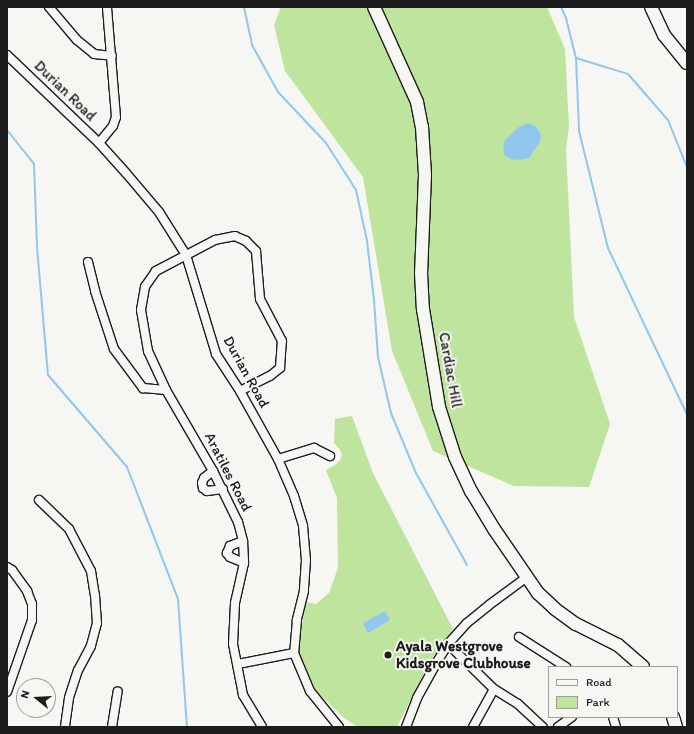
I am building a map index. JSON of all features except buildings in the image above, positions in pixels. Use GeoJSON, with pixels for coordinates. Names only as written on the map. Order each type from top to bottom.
{"type":"FeatureCollection","features":[{"type":"Feature","properties":{"kind":"main road","name":"Cardiac Hill"},"geometry":{"type":"LineString","coordinates":[[374,7],[417,102],[422,127],[426,175],[421,273],[423,309],[439,407],[446,432],[471,491],[494,529],[538,593],[555,609],[576,624],[618,646],[643,666]]}},
{"type":"Feature","properties":{"kind":"main road"},"geometry":{"type":"LineString","coordinates":[[650,7],[664,35],[687,63]]}},
{"type":"Feature","properties":{"kind":"street"},"geometry":{"type":"LineString","coordinates":[[49,7],[77,40],[94,54],[112,56]]}},
{"type":"Feature","properties":{"kind":"street"},"geometry":{"type":"LineString","coordinates":[[100,143],[113,126],[116,117],[107,7]]}},
{"type":"Feature","properties":{"kind":"street","name":"Durian Road"},"geometry":{"type":"LineString","coordinates":[[7,55],[100,143],[158,212],[186,255],[216,354],[240,391],[278,459],[294,496],[304,526],[306,560],[304,591],[297,620],[294,653],[310,691],[339,727]]}},
{"type":"Feature","properties":{"kind":"street","name":"Aratiles Road"},"geometry":{"type":"LineString","coordinates":[[240,391],[270,376],[280,368],[282,360],[282,341],[260,299],[256,251],[246,241],[235,236],[215,240],[156,271],[145,287],[141,310],[148,351],[166,390],[223,489],[238,522],[243,541],[244,563],[235,603],[233,644],[243,695],[262,727]]}},
{"type":"Feature","properties":{"kind":"street"},"geometry":{"type":"LineString","coordinates":[[88,262],[95,291],[114,349],[143,388],[166,390]]}},
{"type":"Feature","properties":{"kind":"street"},"geometry":{"type":"LineString","coordinates":[[278,459],[314,448],[330,456]]}},
{"type":"Feature","properties":{"kind":"street"},"geometry":{"type":"LineString","coordinates":[[213,471],[204,478],[202,483],[203,488],[207,491],[223,489]]}},
{"type":"Feature","properties":{"kind":"street"},"geometry":{"type":"LineString","coordinates":[[38,500],[69,529],[91,571],[95,595],[97,622],[91,646],[78,670],[69,698],[65,727]]}},
{"type":"Feature","properties":{"kind":"street"},"geometry":{"type":"LineString","coordinates":[[243,541],[230,546],[227,553],[230,557],[244,563]]}},
{"type":"Feature","properties":{"kind":"street"},"geometry":{"type":"LineString","coordinates":[[7,692],[32,620],[32,604],[27,591],[9,571]]}},
{"type":"Feature","properties":{"kind":"street"},"geometry":{"type":"LineString","coordinates":[[406,727],[417,698],[434,665],[448,644],[467,623],[527,577]]}},
{"type":"Feature","properties":{"kind":"street"},"geometry":{"type":"LineString","coordinates":[[519,637],[564,666]]}},
{"type":"Feature","properties":{"kind":"street"},"geometry":{"type":"LineString","coordinates":[[448,644],[494,689],[518,704],[543,727]]}},
{"type":"Feature","properties":{"kind":"street"},"geometry":{"type":"LineString","coordinates":[[238,664],[294,653]]}},
{"type":"Feature","properties":{"kind":"street"},"geometry":{"type":"LineString","coordinates":[[473,727],[494,689]]}},
{"type":"Feature","properties":{"kind":"street"},"geometry":{"type":"LineString","coordinates":[[112,727],[118,691]]}},
{"type":"Feature","properties":{"kind":"street"},"geometry":{"type":"LineString","coordinates":[[558,727],[571,718]]}},
{"type":"Feature","properties":{"kind":"green space"},"geometry":{"type":"Polygon","coordinates":[[[281,7],[547,7],[565,49],[569,127],[566,149],[574,317],[610,424],[589,487],[514,486],[433,451],[392,351],[363,177],[285,71],[274,25],[281,7]]]}},
{"type":"Feature","properties":{"kind":"green space"},"geometry":{"type":"Polygon","coordinates":[[[352,416],[373,473],[453,629],[430,661],[397,727],[358,727],[344,718],[315,690],[299,653],[305,602],[316,604],[329,593],[338,568],[337,498],[326,470],[335,465],[340,460],[342,455],[334,443],[335,419],[352,416]]]}},
{"type":"Feature","properties":{"kind":"water"},"geometry":{"type":"Polygon","coordinates":[[[528,123],[535,126],[541,134],[540,142],[529,158],[518,160],[505,156],[503,149],[505,140],[519,127],[528,123]]]}},
{"type":"Feature","properties":{"kind":"water"},"geometry":{"type":"Polygon","coordinates":[[[385,611],[390,620],[368,633],[363,623],[385,611]]]}},
{"type":"Feature","properties":{"kind":"waterway"},"geometry":{"type":"LineString","coordinates":[[244,7],[252,45],[278,92],[326,143],[356,190],[367,241],[374,300],[378,357],[391,413],[416,473],[467,565]]}},
{"type":"Feature","properties":{"kind":"waterway"},"geometry":{"type":"LineString","coordinates":[[561,7],[566,18],[576,58],[579,131],[608,248],[687,414]]}},
{"type":"Feature","properties":{"kind":"waterway"},"geometry":{"type":"LineString","coordinates":[[576,58],[628,74],[668,120],[687,167]]}},
{"type":"Feature","properties":{"kind":"waterway"},"geometry":{"type":"LineString","coordinates":[[7,130],[34,164],[37,247],[48,375],[127,467],[178,599],[187,727]]}},
{"type":"Feature","properties":{"kind":"place","name":"Ayala Westgrove Kidsgrove Clubhouse"},"geometry":{"type":"Point","coordinates":[388,655]}}]}
